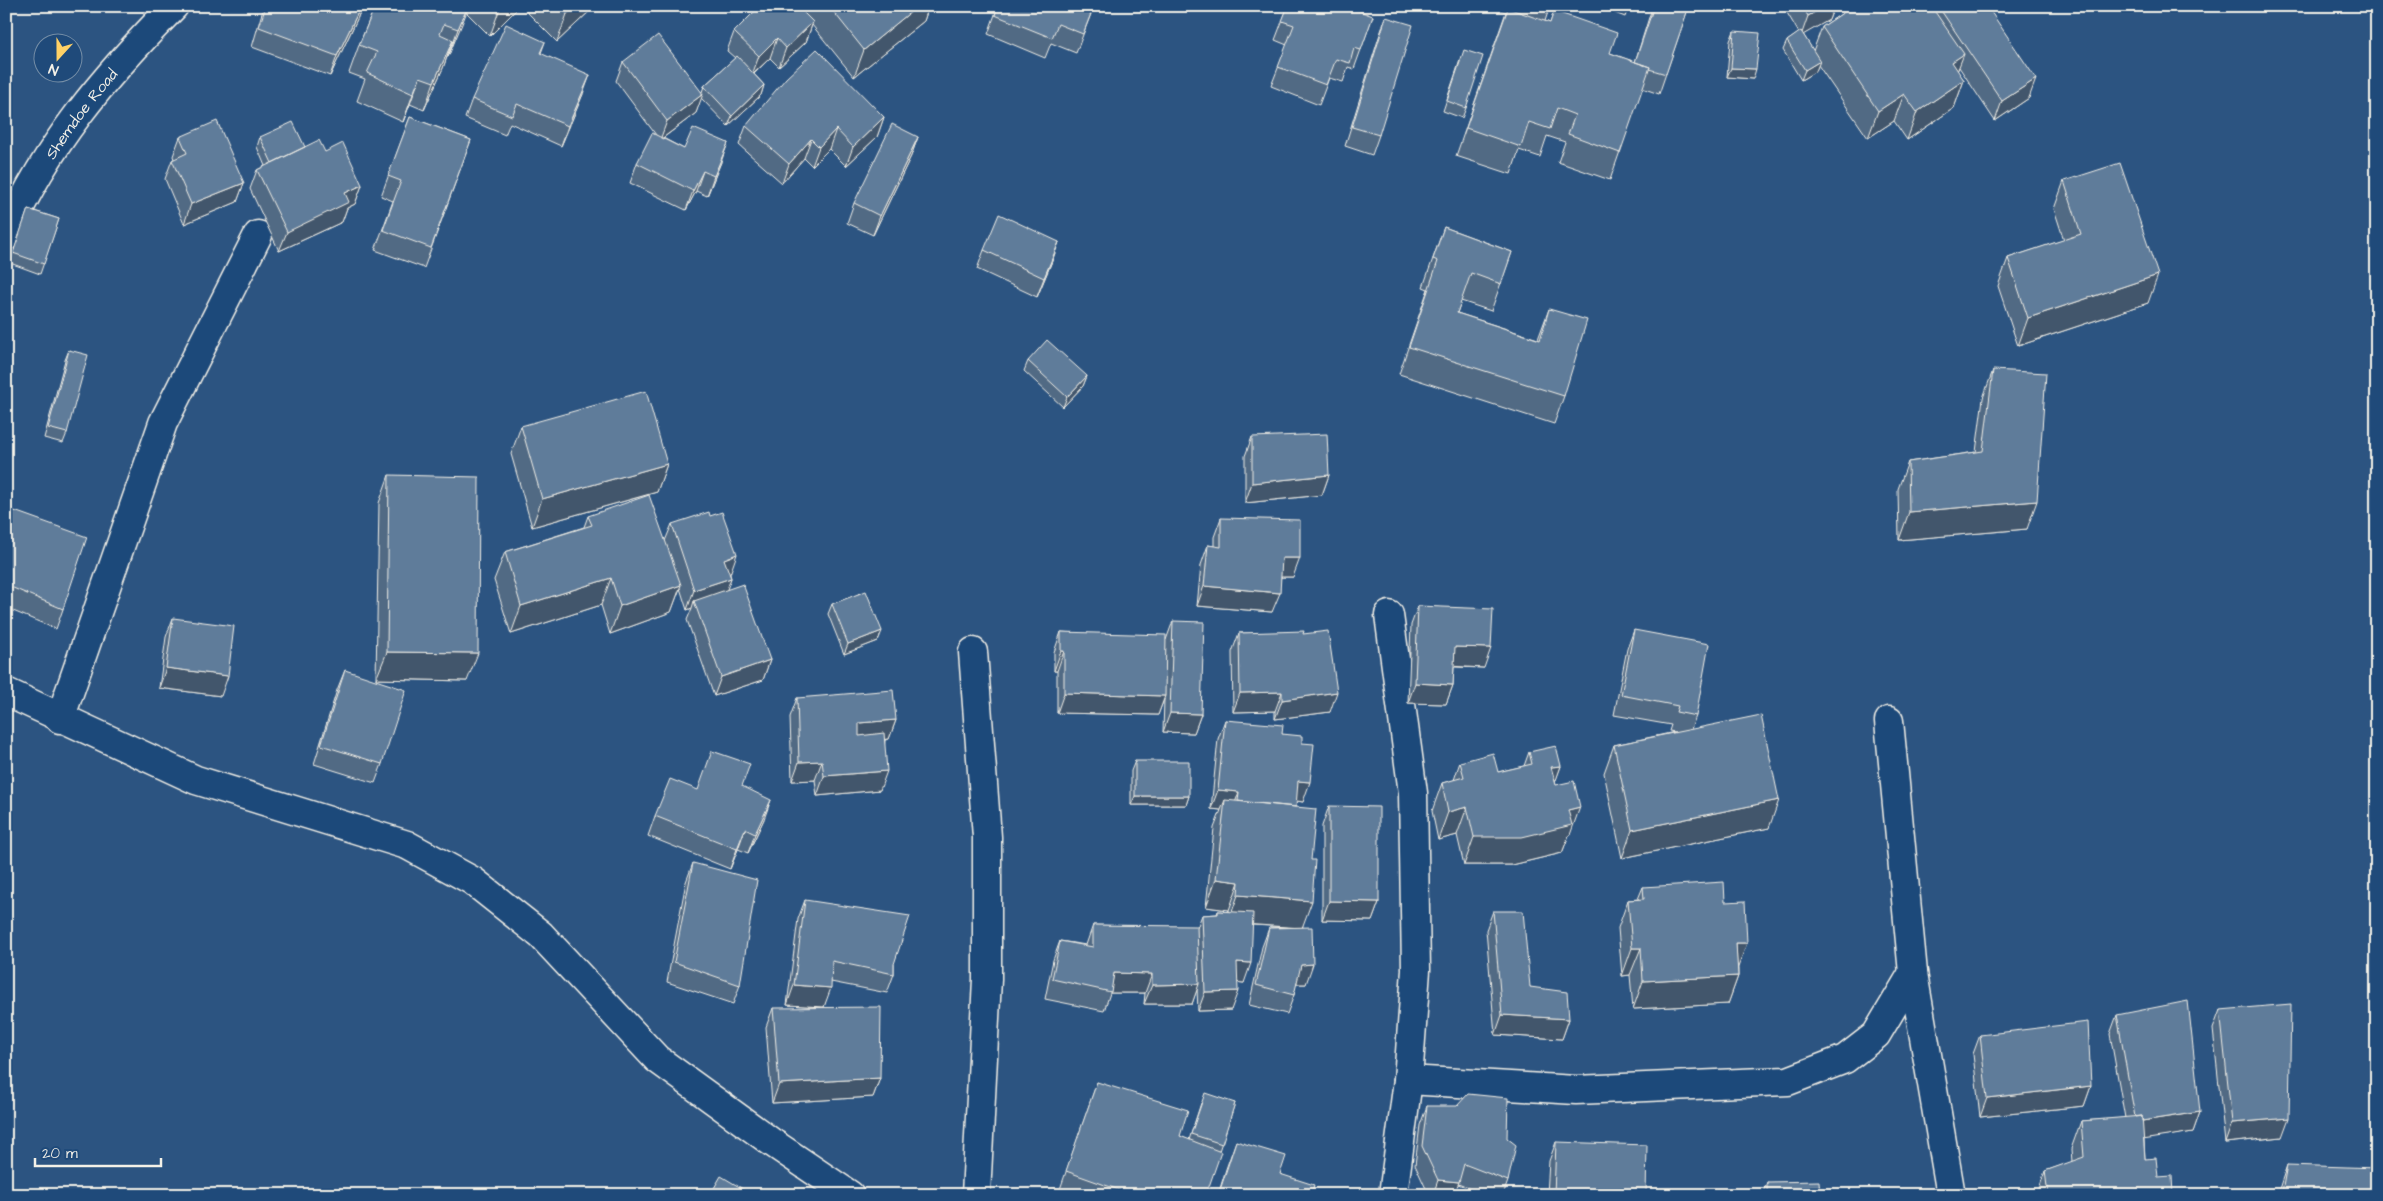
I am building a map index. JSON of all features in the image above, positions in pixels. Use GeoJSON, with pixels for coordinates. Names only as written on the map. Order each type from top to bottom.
{"type":"FeatureCollection","features":[{"type":"Feature","properties":{"kind":"street","name":"Shemdoe Road"},"geometry":{"type":"LineString","coordinates":[[6,236],[17,211],[66,128],[120,61],[174,6]]}},
{"type":"Feature","properties":{"kind":"street"},"geometry":{"type":"LineString","coordinates":[[60,719],[163,423],[258,235]]}},
{"type":"Feature","properties":{"kind":"street"},"geometry":{"type":"LineString","coordinates":[[1389,616],[1413,793],[1416,970],[1408,1080],[1394,1195]]}},
{"type":"Feature","properties":{"kind":"street"},"geometry":{"type":"LineString","coordinates":[[973,652],[987,837],[987,979],[981,1128],[976,1195]]}},
{"type":"Feature","properties":{"kind":"street"},"geometry":{"type":"LineString","coordinates":[[6,692],[60,719],[196,780],[407,844],[474,880],[541,935],[657,1059],[770,1141],[850,1195]]}},
{"type":"Feature","properties":{"kind":"street"},"geometry":{"type":"LineString","coordinates":[[1889,721],[1914,973],[1951,1195]]}},
{"type":"Feature","properties":{"kind":"street"},"geometry":{"type":"LineString","coordinates":[[1408,1080],[1576,1090],[1788,1081],[1845,1059],[1876,1035],[1914,973]]}},
{"type":"Feature","properties":{"kind":"building"},"geometry":{"type":"Polygon","coordinates":[[[266,6],[361,6],[337,56],[259,27],[266,6]]]}},
{"type":"Feature","properties":{"kind":"building"},"geometry":{"type":"Polygon","coordinates":[[[375,6],[468,6],[458,29],[444,24],[440,34],[453,40],[434,82],[420,77],[413,94],[367,73],[377,52],[359,45],[375,6]]]}},
{"type":"Feature","properties":{"kind":"building"},"geometry":{"type":"Polygon","coordinates":[[[559,6],[576,6],[567,14],[559,6]]]}},
{"type":"Feature","properties":{"kind":"building"},"geometry":{"type":"Polygon","coordinates":[[[760,6],[797,6],[813,22],[786,48],[777,38],[759,56],[734,32],[760,6]]]}},
{"type":"Feature","properties":{"kind":"building"},"geometry":{"type":"Polygon","coordinates":[[[829,6],[918,6],[864,50],[829,6]]]}},
{"type":"Feature","properties":{"kind":"building"},"geometry":{"type":"Polygon","coordinates":[[[998,6],[1094,6],[1083,34],[1058,24],[1052,38],[995,15],[998,6]]]}},
{"type":"Feature","properties":{"kind":"building"},"geometry":{"type":"Polygon","coordinates":[[[1288,6],[1346,6],[1373,16],[1361,50],[1354,48],[1350,63],[1336,59],[1326,85],[1278,67],[1294,25],[1282,21],[1288,6]]]}},
{"type":"Feature","properties":{"kind":"building"},"geometry":{"type":"Polygon","coordinates":[[[1654,6],[1689,6],[1666,74],[1635,62],[1654,6]]]}},
{"type":"Feature","properties":{"kind":"building"},"geometry":{"type":"Polygon","coordinates":[[[1802,6],[1826,6],[1808,16],[1802,6]]]}},
{"type":"Feature","properties":{"kind":"building"},"geometry":{"type":"Polygon","coordinates":[[[1853,6],[1931,6],[1964,54],[1952,62],[1964,80],[1917,112],[1904,94],[1878,111],[1822,27],[1853,6]]]}},
{"type":"Feature","properties":{"kind":"building"},"geometry":{"type":"Polygon","coordinates":[[[1938,6],[1987,6],[2036,79],[2002,101],[1938,6]]]}},
{"type":"Feature","properties":{"kind":"building"},"geometry":{"type":"Polygon","coordinates":[[[1508,8],[1550,23],[1554,11],[1617,33],[1610,53],[1650,67],[1620,153],[1568,134],[1575,115],[1557,108],[1550,129],[1529,122],[1521,147],[1466,128],[1508,8]]]}},
{"type":"Feature","properties":{"kind":"building"},"geometry":{"type":"Polygon","coordinates":[[[1386,17],[1413,25],[1379,135],[1352,127],[1386,17]]]}},
{"type":"Feature","properties":{"kind":"building"},"geometry":{"type":"Polygon","coordinates":[[[506,24],[545,42],[540,53],[590,75],[568,126],[517,104],[512,116],[472,99],[506,24]]]}},
{"type":"Feature","properties":{"kind":"building"},"geometry":{"type":"Polygon","coordinates":[[[1734,31],[1760,33],[1756,69],[1731,68],[1734,31]]]}},
{"type":"Feature","properties":{"kind":"building"},"geometry":{"type":"Polygon","coordinates":[[[1801,31],[1820,61],[1805,70],[1787,41],[1801,31]]]}},
{"type":"Feature","properties":{"kind":"building"},"geometry":{"type":"Polygon","coordinates":[[[658,35],[703,94],[667,121],[623,62],[658,35]]]}},
{"type":"Feature","properties":{"kind":"building"},"geometry":{"type":"Polygon","coordinates":[[[817,49],[884,117],[853,147],[836,129],[819,147],[811,139],[789,164],[746,126],[786,78],[817,49]]]}},
{"type":"Feature","properties":{"kind":"building"},"geometry":{"type":"Polygon","coordinates":[[[1464,50],[1483,56],[1466,108],[1447,101],[1464,50]]]}},
{"type":"Feature","properties":{"kind":"building"},"geometry":{"type":"Polygon","coordinates":[[[737,56],[764,85],[732,116],[704,86],[737,56]]]}},
{"type":"Feature","properties":{"kind":"building"},"geometry":{"type":"Polygon","coordinates":[[[410,117],[471,140],[431,248],[383,230],[401,181],[388,176],[410,117]]]}},
{"type":"Feature","properties":{"kind":"building"},"geometry":{"type":"Polygon","coordinates":[[[217,121],[244,183],[191,204],[172,160],[187,153],[180,137],[217,121]]]}},
{"type":"Feature","properties":{"kind":"building"},"geometry":{"type":"Polygon","coordinates":[[[293,122],[305,147],[272,163],[260,137],[293,122]]]}},
{"type":"Feature","properties":{"kind":"building"},"geometry":{"type":"Polygon","coordinates":[[[892,124],[918,137],[880,216],[854,203],[892,124]]]}},
{"type":"Feature","properties":{"kind":"building"},"geometry":{"type":"Polygon","coordinates":[[[693,128],[728,143],[714,176],[703,171],[693,191],[637,163],[652,133],[684,149],[693,128]]]}},
{"type":"Feature","properties":{"kind":"building"},"geometry":{"type":"Polygon","coordinates":[[[319,140],[325,152],[343,143],[362,185],[345,193],[349,202],[287,232],[257,170],[319,140]]]}},
{"type":"Feature","properties":{"kind":"building"},"geometry":{"type":"Polygon","coordinates":[[[2120,163],[2158,275],[2028,318],[2008,258],[2081,234],[2064,181],[2120,163]]]}},
{"type":"Feature","properties":{"kind":"building"},"geometry":{"type":"Polygon","coordinates":[[[28,209],[59,219],[44,264],[13,253],[28,209]]]}},
{"type":"Feature","properties":{"kind":"building"},"geometry":{"type":"Polygon","coordinates":[[[999,214],[1059,242],[1044,278],[984,250],[999,214]]]}},
{"type":"Feature","properties":{"kind":"building"},"geometry":{"type":"Polygon","coordinates":[[[1444,227],[1512,252],[1501,284],[1471,273],[1457,313],[1540,340],[1549,309],[1587,320],[1564,396],[1409,347],[1438,261],[1433,259],[1444,227]]]}},
{"type":"Feature","properties":{"kind":"building"},"geometry":{"type":"Polygon","coordinates":[[[1047,340],[1087,376],[1067,397],[1028,361],[1047,340]]]}},
{"type":"Feature","properties":{"kind":"building"},"geometry":{"type":"Polygon","coordinates":[[[69,350],[88,355],[67,433],[48,428],[69,350]]]}},
{"type":"Feature","properties":{"kind":"building"},"geometry":{"type":"Polygon","coordinates":[[[1993,370],[2046,373],[2037,501],[1909,512],[1908,462],[1983,451],[1993,370]]]}},
{"type":"Feature","properties":{"kind":"building"},"geometry":{"type":"Polygon","coordinates":[[[646,391],[667,464],[542,499],[521,426],[646,391]]]}},
{"type":"Feature","properties":{"kind":"building"},"geometry":{"type":"Polygon","coordinates":[[[1327,434],[1329,475],[1252,483],[1252,437],[1327,434]]]}},
{"type":"Feature","properties":{"kind":"building"},"geometry":{"type":"Polygon","coordinates":[[[389,475],[479,477],[478,653],[387,652],[389,475]]]}},
{"type":"Feature","properties":{"kind":"building"},"geometry":{"type":"Polygon","coordinates":[[[649,495],[681,585],[620,606],[611,578],[521,606],[505,552],[592,525],[588,516],[649,495]]]}},
{"type":"Feature","properties":{"kind":"building"},"geometry":{"type":"Polygon","coordinates":[[[6,508],[87,537],[63,609],[6,585],[6,508]]]}},
{"type":"Feature","properties":{"kind":"building"},"geometry":{"type":"Polygon","coordinates":[[[709,512],[710,516],[722,512],[737,554],[724,559],[731,578],[694,590],[672,524],[709,512]]]}},
{"type":"Feature","properties":{"kind":"building"},"geometry":{"type":"Polygon","coordinates":[[[1221,518],[1300,520],[1300,558],[1282,558],[1280,593],[1204,586],[1208,545],[1221,547],[1221,518]]]}},
{"type":"Feature","properties":{"kind":"building"},"geometry":{"type":"Polygon","coordinates":[[[743,584],[770,660],[721,677],[694,601],[743,584]]]}},
{"type":"Feature","properties":{"kind":"building"},"geometry":{"type":"Polygon","coordinates":[[[866,591],[882,631],[848,644],[832,604],[866,591]]]}},
{"type":"Feature","properties":{"kind":"building"},"geometry":{"type":"Polygon","coordinates":[[[1418,606],[1493,609],[1491,648],[1455,647],[1453,685],[1415,683],[1418,606]]]}},
{"type":"Feature","properties":{"kind":"building"},"geometry":{"type":"Polygon","coordinates":[[[173,618],[234,626],[228,676],[166,668],[173,618]]]}},
{"type":"Feature","properties":{"kind":"building"},"geometry":{"type":"Polygon","coordinates":[[[1173,621],[1204,622],[1201,714],[1170,713],[1173,621]]]}},
{"type":"Feature","properties":{"kind":"building"},"geometry":{"type":"Polygon","coordinates":[[[1634,630],[1709,644],[1696,716],[1676,712],[1678,706],[1621,695],[1634,630]]]}},
{"type":"Feature","properties":{"kind":"building"},"geometry":{"type":"Polygon","coordinates":[[[1304,631],[1303,634],[1328,631],[1337,692],[1282,700],[1282,692],[1240,693],[1239,633],[1304,631]]]}},
{"type":"Feature","properties":{"kind":"building"},"geometry":{"type":"Polygon","coordinates":[[[1061,632],[1166,635],[1165,696],[1064,693],[1064,651],[1061,651],[1061,632]]]}},
{"type":"Feature","properties":{"kind":"building"},"geometry":{"type":"Polygon","coordinates":[[[345,670],[406,690],[382,764],[321,745],[345,670]]]}},
{"type":"Feature","properties":{"kind":"building"},"geometry":{"type":"Polygon","coordinates":[[[893,690],[896,720],[859,723],[859,736],[884,733],[887,771],[824,776],[822,761],[799,762],[797,698],[893,690]]]}},
{"type":"Feature","properties":{"kind":"building"},"geometry":{"type":"Polygon","coordinates":[[[1761,715],[1779,800],[1632,830],[1614,745],[1761,715]]]}},
{"type":"Feature","properties":{"kind":"building"},"geometry":{"type":"Polygon","coordinates":[[[1225,720],[1283,725],[1282,734],[1302,736],[1302,743],[1314,744],[1310,782],[1298,781],[1296,807],[1238,801],[1239,792],[1218,790],[1225,720]]]}},
{"type":"Feature","properties":{"kind":"building"},"geometry":{"type":"Polygon","coordinates":[[[1556,746],[1561,766],[1551,767],[1556,785],[1574,781],[1580,807],[1568,810],[1572,825],[1522,837],[1474,837],[1467,807],[1448,812],[1442,783],[1464,777],[1460,762],[1493,753],[1498,772],[1532,764],[1529,752],[1556,746]]]}},
{"type":"Feature","properties":{"kind":"building"},"geometry":{"type":"Polygon","coordinates":[[[712,751],[750,764],[742,786],[771,800],[755,834],[745,829],[737,849],[655,816],[670,779],[698,790],[712,751]]]}},
{"type":"Feature","properties":{"kind":"building"},"geometry":{"type":"Polygon","coordinates":[[[1135,761],[1189,761],[1189,796],[1135,796],[1135,761]]]}},
{"type":"Feature","properties":{"kind":"building"},"geometry":{"type":"Polygon","coordinates":[[[1225,800],[1316,809],[1311,860],[1315,860],[1312,901],[1238,895],[1239,882],[1216,879],[1225,800]]]}},
{"type":"Feature","properties":{"kind":"building"},"geometry":{"type":"Polygon","coordinates":[[[1329,806],[1379,807],[1379,902],[1329,901],[1329,806]]]}},
{"type":"Feature","properties":{"kind":"building"},"geometry":{"type":"Polygon","coordinates":[[[693,863],[757,880],[740,985],[674,962],[693,863]]]}},
{"type":"Feature","properties":{"kind":"building"},"geometry":{"type":"Polygon","coordinates":[[[1724,882],[1725,902],[1745,901],[1747,943],[1736,943],[1738,976],[1643,981],[1641,948],[1632,948],[1628,900],[1644,899],[1643,887],[1724,882]]]}},
{"type":"Feature","properties":{"kind":"building"},"geometry":{"type":"Polygon","coordinates":[[[805,900],[910,916],[894,964],[894,974],[832,961],[831,988],[794,985],[805,900]]]}},
{"type":"Feature","properties":{"kind":"building"},"geometry":{"type":"Polygon","coordinates":[[[1218,911],[1253,913],[1251,963],[1237,962],[1238,991],[1205,992],[1202,915],[1218,914],[1218,911]]]}},
{"type":"Feature","properties":{"kind":"building"},"geometry":{"type":"Polygon","coordinates":[[[1493,911],[1523,911],[1530,987],[1567,992],[1569,1019],[1502,1015],[1493,911]]]}},
{"type":"Feature","properties":{"kind":"building"},"geometry":{"type":"Polygon","coordinates":[[[1093,925],[1197,926],[1199,984],[1152,985],[1152,974],[1114,973],[1111,992],[1052,979],[1060,941],[1093,947],[1093,925]]]}},
{"type":"Feature","properties":{"kind":"building"},"geometry":{"type":"Polygon","coordinates":[[[1312,927],[1313,964],[1301,965],[1294,995],[1256,985],[1269,928],[1312,927]]]}},
{"type":"Feature","properties":{"kind":"building"},"geometry":{"type":"Polygon","coordinates":[[[2188,1001],[2200,1112],[2142,1121],[2142,1116],[2135,1117],[2117,1015],[2188,1001]]]}},
{"type":"Feature","properties":{"kind":"building"},"geometry":{"type":"Polygon","coordinates":[[[2291,1004],[2289,1118],[2232,1123],[2220,1010],[2291,1004]]]}},
{"type":"Feature","properties":{"kind":"building"},"geometry":{"type":"Polygon","coordinates":[[[881,1007],[880,1078],[779,1084],[773,1008],[881,1007]]]}},
{"type":"Feature","properties":{"kind":"building"},"geometry":{"type":"Polygon","coordinates":[[[2088,1022],[2091,1086],[1987,1098],[1980,1035],[2088,1022]]]}},
{"type":"Feature","properties":{"kind":"building"},"geometry":{"type":"Polygon","coordinates":[[[1097,1082],[1188,1110],[1180,1136],[1221,1152],[1206,1195],[1133,1195],[1066,1171],[1097,1082]]]}},
{"type":"Feature","properties":{"kind":"building"},"geometry":{"type":"Polygon","coordinates":[[[1205,1093],[1235,1103],[1222,1144],[1191,1134],[1205,1093]]]}},
{"type":"Feature","properties":{"kind":"building"},"geometry":{"type":"Polygon","coordinates":[[[1468,1094],[1508,1098],[1507,1138],[1516,1145],[1508,1181],[1464,1164],[1459,1182],[1438,1180],[1422,1146],[1427,1106],[1457,1106],[1468,1094]]]}},
{"type":"Feature","properties":{"kind":"building"},"geometry":{"type":"Polygon","coordinates":[[[2142,1116],[2145,1159],[2156,1158],[2158,1177],[2172,1176],[2173,1195],[2048,1195],[2045,1171],[2084,1157],[2081,1121],[2142,1116]]]}},
{"type":"Feature","properties":{"kind":"building"},"geometry":{"type":"Polygon","coordinates":[[[1236,1141],[1286,1156],[1280,1174],[1314,1185],[1311,1195],[1224,1195],[1219,1193],[1236,1141]]]}},
{"type":"Feature","properties":{"kind":"building"},"geometry":{"type":"Polygon","coordinates":[[[1556,1142],[1647,1145],[1646,1195],[1554,1195],[1556,1142]]]}},
{"type":"Feature","properties":{"kind":"building"},"geometry":{"type":"Polygon","coordinates":[[[2287,1165],[2377,1168],[2377,1195],[2285,1195],[2282,1192],[2287,1165]]]}},
{"type":"Feature","properties":{"kind":"building"},"geometry":{"type":"Polygon","coordinates":[[[721,1176],[753,1195],[710,1195],[721,1176]]]}},
{"type":"Feature","properties":{"kind":"building"},"geometry":{"type":"Polygon","coordinates":[[[1819,1181],[1820,1195],[1767,1195],[1767,1182],[1819,1181]]]}}]}
